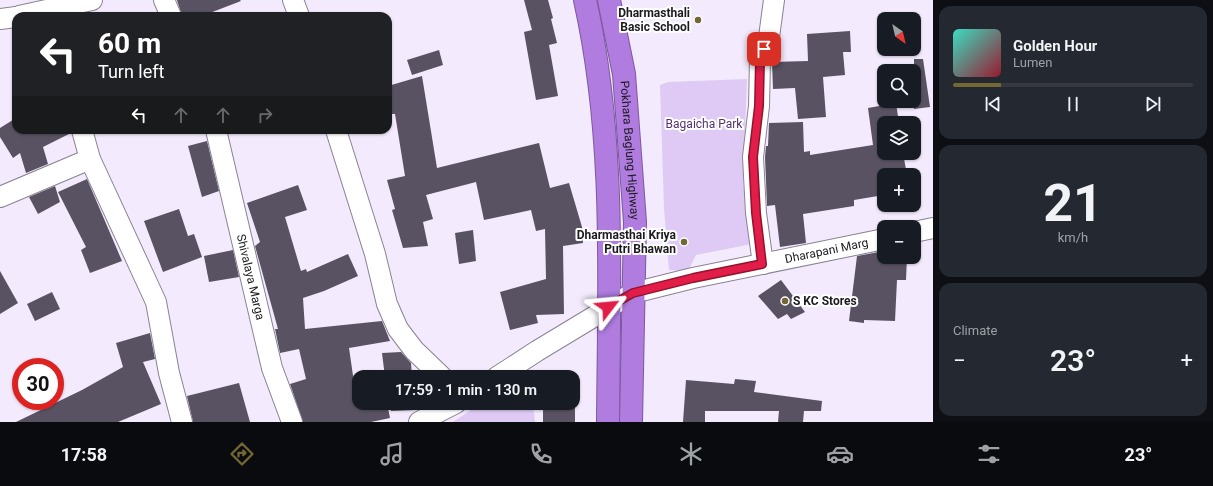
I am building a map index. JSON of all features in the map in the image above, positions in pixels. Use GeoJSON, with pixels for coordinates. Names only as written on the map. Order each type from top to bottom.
{"type":"FeatureCollection","features":[{"type":"Feature","properties":{"kind":"highway","name":"Pokhara Baglung Highway"},"geometry":{"type":"LineString","coordinates":[[585,0],[600,80],[608,198],[608,422]]}},
{"type":"Feature","properties":{"kind":"highway","name":"Pokhara Baglung Highway"},"geometry":{"type":"LineString","coordinates":[[609,0],[624,74],[635,222],[631,422]]}},
{"type":"Feature","properties":{"kind":"street"},"geometry":{"type":"LineString","coordinates":[[54,12],[92,0]]}},
{"type":"Feature","properties":{"kind":"street"},"geometry":{"type":"LineString","coordinates":[[164,0],[169,12]]}},
{"type":"Feature","properties":{"kind":"street"},"geometry":{"type":"LineString","coordinates":[[293,0],[297,12]]}},
{"type":"Feature","properties":{"kind":"street"},"geometry":{"type":"LineString","coordinates":[[762,264],[756,213],[753,157],[759,106],[760,60],[769,37],[774,0]]}},
{"type":"Feature","properties":{"kind":"street"},"geometry":{"type":"LineString","coordinates":[[0,20],[12,18]]}},
{"type":"Feature","properties":{"kind":"street"},"geometry":{"type":"LineString","coordinates":[[83,134],[90,159],[156,302],[169,373],[182,422]]}},
{"type":"Feature","properties":{"kind":"street","name":"Shivalaya Marga"},"geometry":{"type":"LineString","coordinates":[[217,134],[272,368],[292,422]]}},
{"type":"Feature","properties":{"kind":"street"},"geometry":{"type":"LineString","coordinates":[[337,134],[375,254],[387,304],[398,329],[414,350],[435,370]]}},
{"type":"Feature","properties":{"kind":"street"},"geometry":{"type":"LineString","coordinates":[[0,197],[90,159]]}},
{"type":"Feature","properties":{"kind":"street"},"geometry":{"type":"LineString","coordinates":[[921,231],[933,228]]}},
{"type":"Feature","properties":{"kind":"street","name":"Dharapani Marg"},"geometry":{"type":"LineString","coordinates":[[508,370],[608,307],[633,293],[693,278],[877,240]]}},
{"type":"Feature","properties":{"kind":"street"},"geometry":{"type":"LineString","coordinates":[[419,422],[442,410]]}},
{"type":"Feature","properties":{"kind":"green space","name":"Bagaicha Park"},"geometry":{"type":"Polygon","coordinates":[[[747,79],[743,183],[752,244],[696,255],[688,271],[669,270],[664,208],[660,85],[668,82],[747,79]]]}},
{"type":"Feature","properties":{"kind":"green space"},"geometry":{"type":"Polygon","coordinates":[[[471,410],[534,410],[535,422],[453,422],[471,410]]]}},
{"type":"Feature","properties":{"kind":"building"},"geometry":{"type":"Polygon","coordinates":[[[177,0],[241,1],[212,12],[181,12],[177,0]]]}},
{"type":"Feature","properties":{"kind":"building"},"geometry":{"type":"Polygon","coordinates":[[[524,0],[548,0],[553,18],[551,19],[557,43],[549,45],[558,96],[536,100],[524,32],[532,30],[524,0]]]}},
{"type":"Feature","properties":{"kind":"building"},"geometry":{"type":"Polygon","coordinates":[[[850,31],[851,52],[843,52],[845,75],[823,77],[826,117],[798,119],[795,88],[773,89],[772,62],[808,61],[807,34],[850,31]]]}},
{"type":"Feature","properties":{"kind":"building"},"geometry":{"type":"Polygon","coordinates":[[[439,50],[443,65],[412,75],[407,60],[439,50]]]}},
{"type":"Feature","properties":{"kind":"building"},"geometry":{"type":"Polygon","coordinates":[[[914,59],[923,59],[930,107],[914,109],[921,108],[921,64],[914,64],[914,59]]]}},
{"type":"Feature","properties":{"kind":"building"},"geometry":{"type":"Polygon","coordinates":[[[422,76],[437,168],[539,143],[550,188],[569,183],[582,227],[583,243],[563,246],[564,314],[536,315],[538,323],[510,330],[500,292],[546,279],[545,229],[536,231],[531,210],[484,220],[476,182],[426,195],[433,219],[423,222],[428,246],[403,248],[392,210],[395,209],[387,180],[405,176],[395,114],[392,114],[392,85],[422,76]]]}},
{"type":"Feature","properties":{"kind":"building"},"geometry":{"type":"Polygon","coordinates":[[[877,106],[877,108],[897,108],[898,116],[877,116],[877,160],[904,160],[906,168],[877,168],[877,196],[854,200],[854,206],[803,214],[806,243],[780,247],[775,205],[767,206],[765,157],[766,146],[768,146],[769,123],[803,122],[804,152],[810,151],[810,155],[873,145],[868,108],[877,106]]]}},
{"type":"Feature","properties":{"kind":"building"},"geometry":{"type":"Polygon","coordinates":[[[12,120],[12,134],[69,134],[43,147],[48,164],[26,173],[20,153],[13,158],[0,137],[0,128],[12,120]]]}},
{"type":"Feature","properties":{"kind":"building"},"geometry":{"type":"Polygon","coordinates":[[[207,141],[219,191],[202,197],[188,146],[207,141]]]}},
{"type":"Feature","properties":{"kind":"building"},"geometry":{"type":"Polygon","coordinates":[[[87,179],[122,261],[90,273],[81,250],[86,247],[58,192],[87,179]]]}},
{"type":"Feature","properties":{"kind":"building"},"geometry":{"type":"Polygon","coordinates":[[[298,185],[307,210],[285,217],[301,271],[306,269],[307,272],[348,254],[358,276],[324,291],[303,298],[305,329],[382,321],[390,341],[349,348],[352,370],[352,410],[388,410],[390,418],[371,422],[303,422],[290,384],[306,379],[299,349],[280,353],[275,329],[278,329],[255,246],[260,242],[247,203],[298,185]]]}},
{"type":"Feature","properties":{"kind":"building"},"geometry":{"type":"Polygon","coordinates":[[[55,186],[60,202],[38,214],[29,197],[55,186]]]}},
{"type":"Feature","properties":{"kind":"building"},"geometry":{"type":"Polygon","coordinates":[[[179,209],[188,236],[194,234],[202,257],[163,272],[144,221],[179,209]]]}},
{"type":"Feature","properties":{"kind":"building"},"geometry":{"type":"Polygon","coordinates":[[[473,230],[476,261],[459,264],[455,233],[473,230]]]}},
{"type":"Feature","properties":{"kind":"building"},"geometry":{"type":"Polygon","coordinates":[[[233,250],[239,277],[209,282],[204,256],[233,250]]]}},
{"type":"Feature","properties":{"kind":"building"},"geometry":{"type":"Polygon","coordinates":[[[877,252],[877,264],[907,264],[906,280],[897,280],[895,321],[864,320],[864,323],[849,321],[857,256],[877,252]]]}},
{"type":"Feature","properties":{"kind":"building"},"geometry":{"type":"Polygon","coordinates":[[[0,271],[18,303],[0,314],[0,271]]]}},
{"type":"Feature","properties":{"kind":"building"},"geometry":{"type":"Polygon","coordinates":[[[781,280],[805,312],[791,319],[787,314],[778,319],[758,296],[781,280]]]}},
{"type":"Feature","properties":{"kind":"building"},"geometry":{"type":"Polygon","coordinates":[[[52,292],[60,309],[35,321],[27,304],[52,292]]]}},
{"type":"Feature","properties":{"kind":"building"},"geometry":{"type":"Polygon","coordinates":[[[150,333],[155,359],[143,362],[161,404],[118,422],[16,422],[41,410],[64,410],[64,399],[123,367],[116,343],[150,333]]]}},
{"type":"Feature","properties":{"kind":"building"},"geometry":{"type":"Polygon","coordinates":[[[401,352],[411,363],[412,370],[384,370],[382,353],[401,352]]]}},
{"type":"Feature","properties":{"kind":"building"},"geometry":{"type":"Polygon","coordinates":[[[735,379],[756,381],[754,392],[822,401],[821,411],[804,411],[803,422],[778,422],[779,411],[705,411],[705,422],[683,422],[686,380],[734,384],[735,379]]]}},
{"type":"Feature","properties":{"kind":"building"},"geometry":{"type":"Polygon","coordinates":[[[239,383],[250,422],[193,422],[187,396],[239,383]]]}},
{"type":"Feature","properties":{"kind":"building"},"geometry":{"type":"Polygon","coordinates":[[[391,410],[415,410],[391,411],[391,410]]]}},
{"type":"Feature","properties":{"kind":"building"},"geometry":{"type":"Polygon","coordinates":[[[543,410],[575,410],[575,422],[543,422],[543,410]]]}},
{"type":"Feature","properties":{"kind":"place","name":"Dharmasthali Basic School"},"geometry":{"type":"Point","coordinates":[698,20]}},
{"type":"Feature","properties":{"kind":"place","name":"Dharmasthai Kriya Putri Bhawan"},"geometry":{"type":"Point","coordinates":[684,242]}},
{"type":"Feature","properties":{"kind":"place","name":"S KC Stores"},"geometry":{"type":"Point","coordinates":[785,301]}},
{"type":"Feature","properties":{"kind":"route"},"geometry":{"type":"LineString","coordinates":[[608,307],[633,293],[693,278],[762,264],[756,213],[753,157],[759,106],[760,60],[764,49]]}}]}
